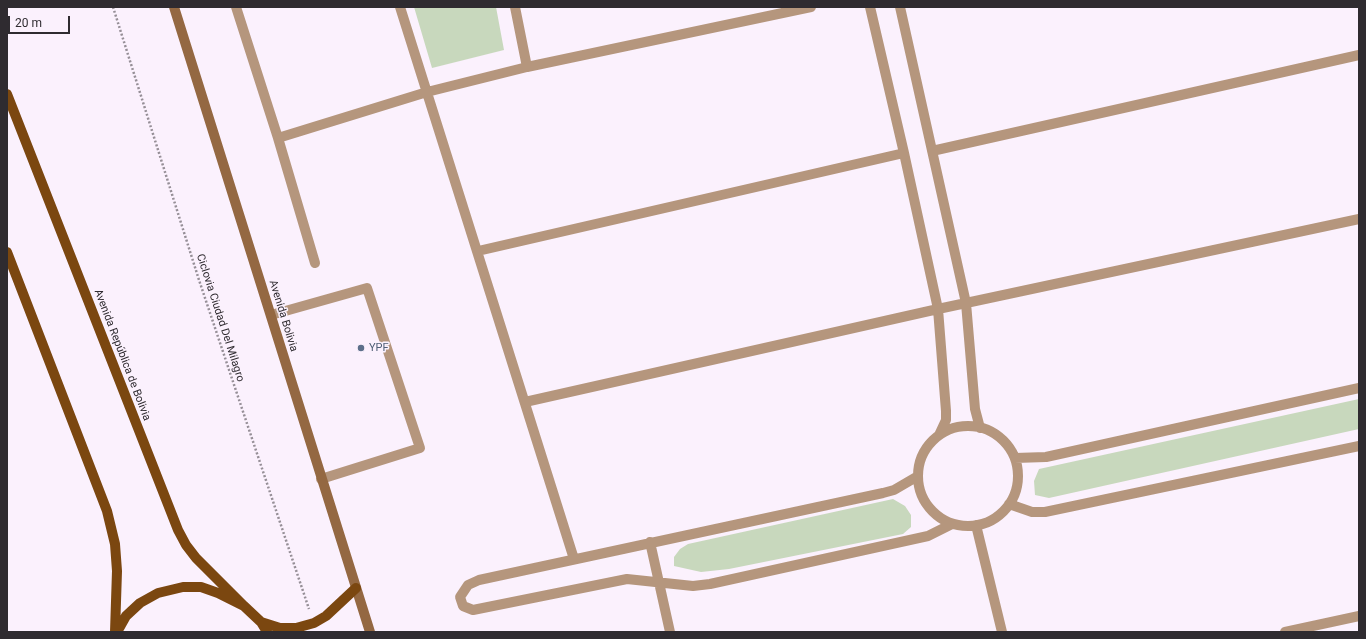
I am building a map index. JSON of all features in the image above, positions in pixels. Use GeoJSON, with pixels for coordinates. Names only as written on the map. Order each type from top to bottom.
{"type":"FeatureCollection","features":[{"type":"Feature","properties":{"kind":"main road","name":"Avenida República de Bolivia"},"geometry":{"type":"LineString","coordinates":[[7,94],[178,530],[186,545],[196,558],[244,606]]}},
{"type":"Feature","properties":{"kind":"main road"},"geometry":{"type":"LineString","coordinates":[[7,252],[107,511],[115,544],[117,571],[116,632]]}},
{"type":"Feature","properties":{"kind":"main road"},"geometry":{"type":"LineString","coordinates":[[116,632],[126,616],[140,603],[158,593],[183,587],[201,588],[218,593],[244,606],[261,622],[267,632]]}},
{"type":"Feature","properties":{"kind":"main road"},"geometry":{"type":"LineString","coordinates":[[261,622],[280,628],[296,628],[314,623],[326,616],[356,588]]}},
{"type":"Feature","properties":{"kind":"street","name":"Avenida Bolivia"},"geometry":{"type":"LineString","coordinates":[[174,7],[370,632]]}},
{"type":"Feature","properties":{"kind":"street"},"geometry":{"type":"LineString","coordinates":[[236,7],[278,138],[315,263]]}},
{"type":"Feature","properties":{"kind":"street"},"geometry":{"type":"LineString","coordinates":[[400,7],[526,402],[574,559]]}},
{"type":"Feature","properties":{"kind":"street"},"geometry":{"type":"LineString","coordinates":[[514,7],[527,68]]}},
{"type":"Feature","properties":{"kind":"street"},"geometry":{"type":"LineString","coordinates":[[278,138],[427,92],[527,68],[811,7]]}},
{"type":"Feature","properties":{"kind":"street"},"geometry":{"type":"LineString","coordinates":[[870,7],[938,309],[946,411],[946,420],[940,435]]}},
{"type":"Feature","properties":{"kind":"street"},"geometry":{"type":"LineString","coordinates":[[900,7],[966,303],[975,409],[980,428]]}},
{"type":"Feature","properties":{"kind":"street"},"geometry":{"type":"LineString","coordinates":[[932,151],[1359,55]]}},
{"type":"Feature","properties":{"kind":"street"},"geometry":{"type":"LineString","coordinates":[[478,251],[904,153]]}},
{"type":"Feature","properties":{"kind":"street"},"geometry":{"type":"LineString","coordinates":[[526,402],[938,309],[1359,219]]}},
{"type":"Feature","properties":{"kind":"street"},"geometry":{"type":"LineString","coordinates":[[271,315],[367,288],[420,448],[321,479]]}},
{"type":"Feature","properties":{"kind":"street"},"geometry":{"type":"LineString","coordinates":[[1015,458],[1046,457],[1359,388]]}},
{"type":"Feature","properties":{"kind":"street"},"geometry":{"type":"LineString","coordinates":[[967,426],[980,428],[995,434],[1007,444],[1015,458],[1018,474],[1016,490],[1009,504],[998,516],[984,524],[968,526],[952,524],[938,517],[927,505],[920,491],[918,476],[921,460],[928,446],[940,435],[954,428],[967,426]]}},
{"type":"Feature","properties":{"kind":"street"},"geometry":{"type":"LineString","coordinates":[[1009,504],[1032,512],[1045,512],[1359,446]]}},
{"type":"Feature","properties":{"kind":"street"},"geometry":{"type":"LineString","coordinates":[[918,476],[894,490],[883,493],[479,580],[468,585],[460,597],[463,606],[473,610],[627,579],[693,586],[728,581],[928,536],[952,524]]}},
{"type":"Feature","properties":{"kind":"street"},"geometry":{"type":"LineString","coordinates":[[976,525],[1002,632]]}},
{"type":"Feature","properties":{"kind":"street"},"geometry":{"type":"LineString","coordinates":[[650,542],[670,632]]}},
{"type":"Feature","properties":{"kind":"street"},"geometry":{"type":"LineString","coordinates":[[1285,632],[1359,616]]}},
{"type":"Feature","properties":{"kind":"path","name":"Ciclovia Ciudad Del Milagro"},"geometry":{"type":"LineString","coordinates":[[113,7],[199,280],[314,623]]}},
{"type":"Feature","properties":{"kind":"green space"},"geometry":{"type":"Polygon","coordinates":[[[414,7],[496,7],[504,50],[432,68],[414,7]]]}},
{"type":"Feature","properties":{"kind":"green space"},"geometry":{"type":"Polygon","coordinates":[[[1359,399],[1359,429],[1049,498],[1035,495],[1034,481],[1039,469],[1359,399]]]}},
{"type":"Feature","properties":{"kind":"green space"},"geometry":{"type":"Polygon","coordinates":[[[893,499],[905,506],[911,515],[911,527],[903,534],[729,569],[701,572],[674,566],[674,557],[680,549],[688,544],[893,499]]]}},
{"type":"Feature","properties":{"kind":"place","name":"YPF"},"geometry":{"type":"Point","coordinates":[361,348]}}]}
